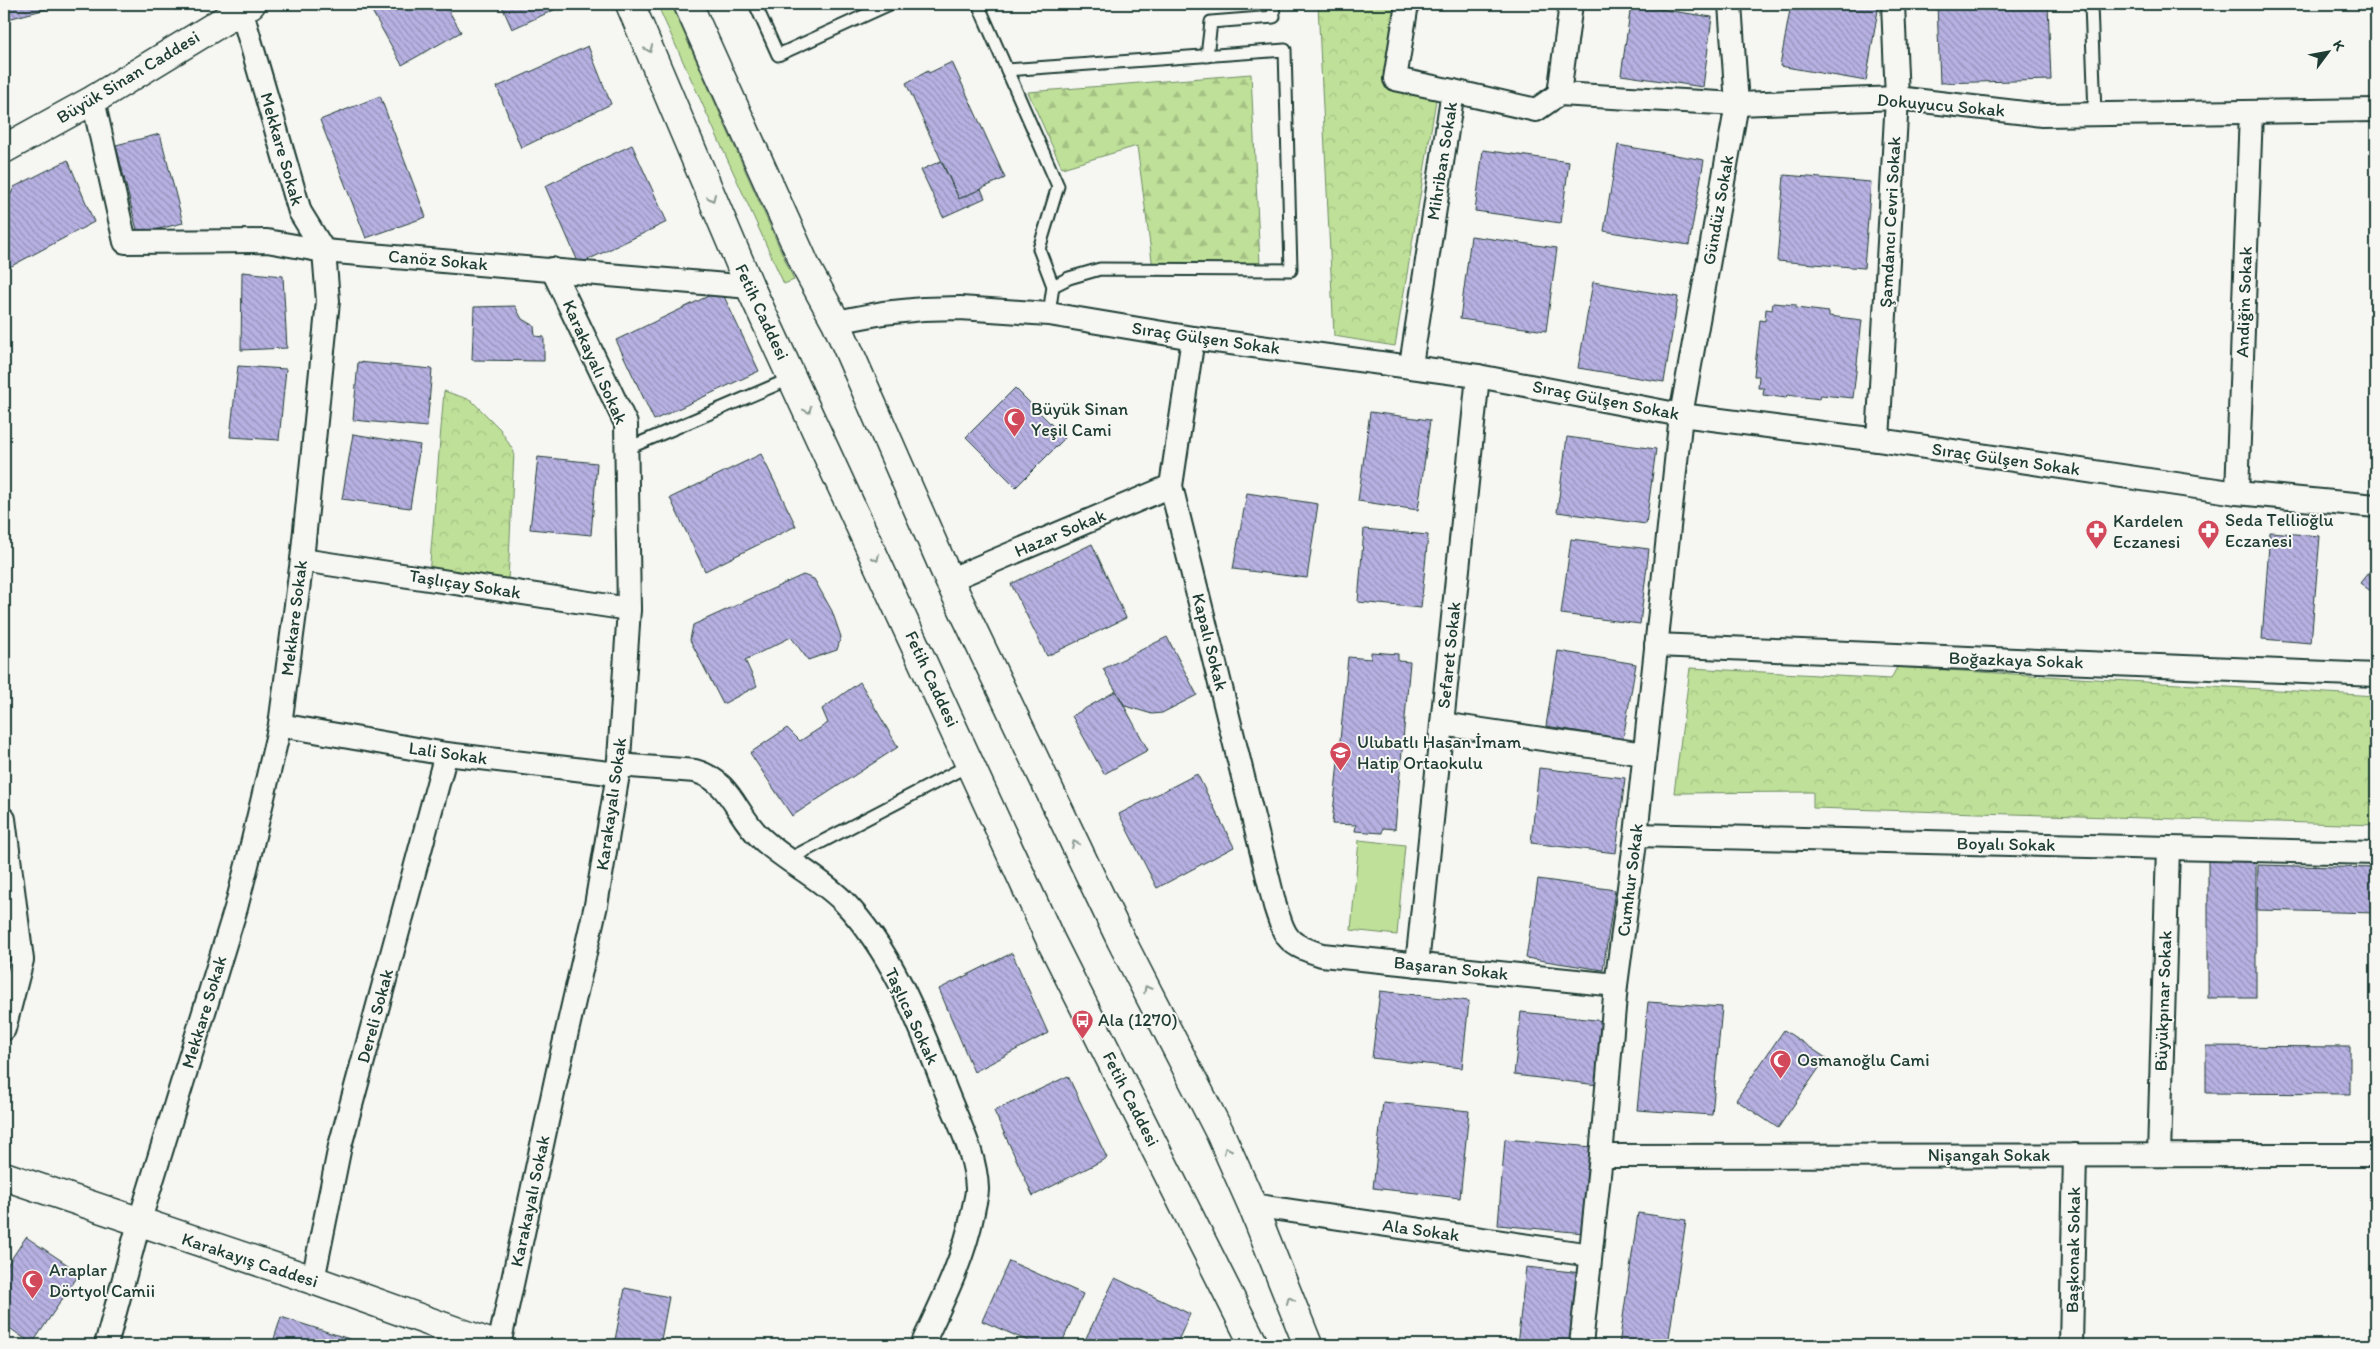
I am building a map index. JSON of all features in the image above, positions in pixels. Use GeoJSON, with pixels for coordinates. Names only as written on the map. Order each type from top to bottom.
{"type":"FeatureCollection","features":[{"type":"Feature","properties":{"kind":"main road","name":"Fetih Caddesi"},"geometry":{"type":"LineString","coordinates":[[630,4],[750,287],[972,764],[1051,941],[1254,1345]]}},
{"type":"Feature","properties":{"kind":"main road"},"geometry":{"type":"LineString","coordinates":[[688,4],[807,269],[836,322],[949,580],[1121,940],[1197,1085],[1252,1205],[1308,1345]]}},
{"type":"Feature","properties":{"kind":"main road","name":"Büyük Sinan Caddesi"},"geometry":{"type":"LineString","coordinates":[[4,150],[93,100],[246,6]]}},
{"type":"Feature","properties":{"kind":"main road","name":"Karakayış Caddesi"},"geometry":{"type":"LineString","coordinates":[[4,1176],[313,1280],[495,1345]]}},
{"type":"Feature","properties":{"kind":"street","name":"Mihriban Sokak"},"geometry":{"type":"LineString","coordinates":[[1407,4],[1395,79],[1453,91],[1411,366]]}},
{"type":"Feature","properties":{"kind":"street"},"geometry":{"type":"LineString","coordinates":[[1453,91],[1536,110],[1559,94],[1571,4]]}},
{"type":"Feature","properties":{"kind":"street","name":"Gündüz Sokak"},"geometry":{"type":"LineString","coordinates":[[1681,415],[1737,104],[1730,4]]}},
{"type":"Feature","properties":{"kind":"street","name":"Şamdancı Cevri Sokak"},"geometry":{"type":"LineString","coordinates":[[1878,440],[1897,98],[1893,4]]}},
{"type":"Feature","properties":{"kind":"street","name":"Mekkare Sokak"},"geometry":{"type":"LineString","coordinates":[[106,1345],[139,1223],[236,908],[280,725],[302,560],[328,301],[324,251],[300,212],[246,6]]}},
{"type":"Feature","properties":{"kind":"street","name":"Dokuyucu Sokak"},"geometry":{"type":"LineString","coordinates":[[1559,94],[1737,104],[1897,98],[2042,115],[2376,110]]}},
{"type":"Feature","properties":{"kind":"street","name":"Canöz Sokak"},"geometry":{"type":"LineString","coordinates":[[93,100],[125,242],[267,240],[324,251],[750,287]]}},
{"type":"Feature","properties":{"kind":"street","name":"Andiğin Sokak"},"geometry":{"type":"LineString","coordinates":[[2237,493],[2250,112]]}},
{"type":"Feature","properties":{"kind":"street","name":"Karakayalı Sokak"},"geometry":{"type":"LineString","coordinates":[[499,1345],[596,905],[618,769],[629,609],[626,424],[552,269]]}},
{"type":"Feature","properties":{"kind":"street","name":"Sıraç Gülşen Sokak"},"geometry":{"type":"LineString","coordinates":[[836,322],[923,308],[960,308],[1049,314],[1192,338],[1478,376],[1681,415],[1878,440],[2237,493],[2376,506]]}},
{"type":"Feature","properties":{"kind":"street","name":"Kapalı Sokak"},"geometry":{"type":"LineString","coordinates":[[1192,338],[1171,486],[1275,906],[1288,941]]}},
{"type":"Feature","properties":{"kind":"street","name":"Sefaret Sokak"},"geometry":{"type":"LineString","coordinates":[[1417,965],[1478,376]]}},
{"type":"Feature","properties":{"kind":"street","name":"Cumhur Sokak"},"geometry":{"type":"LineString","coordinates":[[1581,1345],[1601,1156],[1616,985],[1636,834],[1681,415]]}},
{"type":"Feature","properties":{"kind":"street","name":"Hazar Sokak"},"geometry":{"type":"LineString","coordinates":[[949,580],[1171,486]]}},
{"type":"Feature","properties":{"kind":"street","name":"Taşlıçay Sokak"},"geometry":{"type":"LineString","coordinates":[[302,560],[629,609]]}},
{"type":"Feature","properties":{"kind":"street","name":"Boğazkaya Sokak"},"geometry":{"type":"LineString","coordinates":[[1656,645],[2376,675]]}},
{"type":"Feature","properties":{"kind":"street"},"geometry":{"type":"LineString","coordinates":[[1442,724],[1644,754]]}},
{"type":"Feature","properties":{"kind":"street","name":"Lali Sokak"},"geometry":{"type":"LineString","coordinates":[[280,725],[446,754],[618,769]]}},
{"type":"Feature","properties":{"kind":"street","name":"Dereli Sokak"},"geometry":{"type":"LineString","coordinates":[[313,1280],[340,1146],[446,754]]}},
{"type":"Feature","properties":{"kind":"street","name":"Taşlıca Sokak"},"geometry":{"type":"LineString","coordinates":[[618,769],[695,771],[706,774],[727,790],[761,839],[843,901],[871,937],[896,975],[915,1012],[972,1155],[977,1190],[968,1236],[951,1282],[922,1345]]}},
{"type":"Feature","properties":{"kind":"street"},"geometry":{"type":"LineString","coordinates":[[4,819],[22,960],[4,1029]]}},
{"type":"Feature","properties":{"kind":"street","name":"Boyalı Sokak"},"geometry":{"type":"LineString","coordinates":[[1636,834],[2376,853]]}},
{"type":"Feature","properties":{"kind":"street","name":"Büyükpınar Sokak"},"geometry":{"type":"LineString","coordinates":[[2159,1155],[2168,848]]}},
{"type":"Feature","properties":{"kind":"street","name":"Başaran Sokak"},"geometry":{"type":"LineString","coordinates":[[1288,941],[1302,949],[1322,955],[1616,985]]}},
{"type":"Feature","properties":{"kind":"street","name":"Nişangah Sokak"},"geometry":{"type":"LineString","coordinates":[[1601,1156],[2376,1154]]}},
{"type":"Feature","properties":{"kind":"street","name":"Başkonak Sokak"},"geometry":{"type":"LineString","coordinates":[[2071,1345],[2075,1155]]}},
{"type":"Feature","properties":{"kind":"street","name":"Ala Sokak"},"geometry":{"type":"LineString","coordinates":[[1252,1205],[1590,1255]]}},
{"type":"Feature","properties":{"kind":"lane"},"geometry":{"type":"LineString","coordinates":[[755,4],[778,54],[890,4]]}},
{"type":"Feature","properties":{"kind":"lane"},"geometry":{"type":"LineString","coordinates":[[978,4],[1058,186],[1039,249],[1053,286],[1049,314]]}},
{"type":"Feature","properties":{"kind":"lane"},"geometry":{"type":"LineString","coordinates":[[1206,56],[1211,22],[1274,17],[1273,4]]}},
{"type":"Feature","properties":{"kind":"lane"},"geometry":{"type":"LineString","coordinates":[[2091,4],[2095,114]]}},
{"type":"Feature","properties":{"kind":"lane"},"geometry":{"type":"LineString","coordinates":[[1007,70],[1285,50],[1291,270],[1100,269],[1069,278],[1053,286]]}},
{"type":"Feature","properties":{"kind":"lane"},"geometry":{"type":"LineString","coordinates":[[626,450],[793,378]]}},
{"type":"Feature","properties":{"kind":"lane"},"geometry":{"type":"LineString","coordinates":[[788,859],[972,764]]}},
{"type":"Feature","properties":{"kind":"green space"},"geometry":{"type":"Polygon","coordinates":[[[657,4],[671,4],[794,280],[784,284],[657,4]]]}},
{"type":"Feature","properties":{"kind":"green space"},"geometry":{"type":"Polygon","coordinates":[[[1318,4],[1394,4],[1385,88],[1437,94],[1395,346],[1334,336],[1318,4]]]}},
{"type":"Feature","properties":{"kind":"green space"},"geometry":{"type":"Polygon","coordinates":[[[1251,74],[1260,265],[1153,268],[1137,146],[1062,168],[1028,92],[1251,74]]]}},
{"type":"Feature","properties":{"kind":"green space"},"geometry":{"type":"Polygon","coordinates":[[[444,391],[471,400],[500,429],[514,452],[508,582],[429,575],[444,391]]]}},
{"type":"Feature","properties":{"kind":"green space"},"geometry":{"type":"Polygon","coordinates":[[[1897,667],[2376,696],[2376,825],[1813,808],[1813,792],[1674,793],[1690,668],[1891,679],[1897,667]]]}},
{"type":"Feature","properties":{"kind":"green space"},"geometry":{"type":"Polygon","coordinates":[[[1359,840],[1405,845],[1397,935],[1351,930],[1359,840]]]}},
{"type":"Feature","properties":{"kind":"building"},"geometry":{"type":"Polygon","coordinates":[[[4,4],[66,4],[4,20],[4,4]]]}},
{"type":"Feature","properties":{"kind":"building"},"geometry":{"type":"Polygon","coordinates":[[[368,4],[445,4],[461,32],[402,65],[368,4]]]}},
{"type":"Feature","properties":{"kind":"building"},"geometry":{"type":"Polygon","coordinates":[[[501,4],[567,4],[512,29],[501,4]]]}},
{"type":"Feature","properties":{"kind":"building"},"geometry":{"type":"Polygon","coordinates":[[[1791,4],[1879,4],[1866,81],[1780,66],[1791,4]]]}},
{"type":"Feature","properties":{"kind":"building"},"geometry":{"type":"Polygon","coordinates":[[[1937,4],[2048,4],[2051,80],[1940,83],[1937,4]]]}},
{"type":"Feature","properties":{"kind":"building"},"geometry":{"type":"Polygon","coordinates":[[[1631,5],[1712,17],[1703,87],[1621,75],[1631,5]]]}},
{"type":"Feature","properties":{"kind":"building"},"geometry":{"type":"Polygon","coordinates":[[[588,46],[611,104],[521,148],[497,87],[588,46]]]}},
{"type":"Feature","properties":{"kind":"building"},"geometry":{"type":"Polygon","coordinates":[[[952,62],[1005,178],[959,199],[906,83],[928,71],[929,73],[952,62]]]}},
{"type":"Feature","properties":{"kind":"building"},"geometry":{"type":"Polygon","coordinates":[[[380,96],[426,217],[366,238],[320,120],[380,96]]]}},
{"type":"Feature","properties":{"kind":"building"},"geometry":{"type":"Polygon","coordinates":[[[160,134],[183,223],[138,234],[116,145],[160,134]]]}},
{"type":"Feature","properties":{"kind":"building"},"geometry":{"type":"Polygon","coordinates":[[[632,145],[667,222],[579,264],[545,186],[632,145]]]}},
{"type":"Feature","properties":{"kind":"building"},"geometry":{"type":"Polygon","coordinates":[[[1618,145],[1704,160],[1689,245],[1604,231],[1618,145]]]}},
{"type":"Feature","properties":{"kind":"building"},"geometry":{"type":"Polygon","coordinates":[[[1483,150],[1569,162],[1561,223],[1475,211],[1483,150]]]}},
{"type":"Feature","properties":{"kind":"building"},"geometry":{"type":"Polygon","coordinates":[[[68,160],[94,222],[4,270],[4,199],[10,196],[14,187],[68,160]]]}},
{"type":"Feature","properties":{"kind":"building"},"geometry":{"type":"Polygon","coordinates":[[[941,161],[959,199],[981,189],[985,198],[943,217],[921,170],[941,161]]]}},
{"type":"Feature","properties":{"kind":"building"},"geometry":{"type":"Polygon","coordinates":[[[1784,175],[1871,182],[1864,268],[1777,261],[1784,175]]]}},
{"type":"Feature","properties":{"kind":"building"},"geometry":{"type":"Polygon","coordinates":[[[1471,236],[1557,248],[1546,331],[1460,319],[1471,236]]]}},
{"type":"Feature","properties":{"kind":"building"},"geometry":{"type":"Polygon","coordinates":[[[242,272],[283,276],[287,348],[241,350],[242,272]]]}},
{"type":"Feature","properties":{"kind":"building"},"geometry":{"type":"Polygon","coordinates":[[[1593,282],[1678,297],[1664,382],[1578,368],[1593,282]]]}},
{"type":"Feature","properties":{"kind":"building"},"geometry":{"type":"Polygon","coordinates":[[[721,290],[759,371],[654,420],[616,340],[721,290]]]}},
{"type":"Feature","properties":{"kind":"building"},"geometry":{"type":"Polygon","coordinates":[[[1773,303],[1796,305],[1796,308],[1829,312],[1829,316],[1862,320],[1853,398],[1821,395],[1820,399],[1787,395],[1786,398],[1763,395],[1764,388],[1758,388],[1759,376],[1754,376],[1760,320],[1765,321],[1766,309],[1772,310],[1773,303]]]}},
{"type":"Feature","properties":{"kind":"building"},"geometry":{"type":"Polygon","coordinates":[[[515,306],[522,319],[534,326],[535,336],[544,337],[544,361],[472,360],[474,307],[515,306]]]}},
{"type":"Feature","properties":{"kind":"building"},"geometry":{"type":"Polygon","coordinates":[[[358,362],[432,369],[427,427],[353,420],[358,362]]]}},
{"type":"Feature","properties":{"kind":"building"},"geometry":{"type":"Polygon","coordinates":[[[238,366],[286,369],[279,440],[230,437],[238,366]]]}},
{"type":"Feature","properties":{"kind":"building","name":"Büyük Sinan Yeşil Cami"},"geometry":{"type":"Polygon","coordinates":[[[1015,388],[1065,438],[1016,487],[966,437],[1015,388]]]}},
{"type":"Feature","properties":{"kind":"building"},"geometry":{"type":"Polygon","coordinates":[[[1370,412],[1430,420],[1418,510],[1358,501],[1370,412]]]}},
{"type":"Feature","properties":{"kind":"building"},"geometry":{"type":"Polygon","coordinates":[[[353,434],[420,445],[410,508],[342,499],[353,434]]]}},
{"type":"Feature","properties":{"kind":"building"},"geometry":{"type":"Polygon","coordinates":[[[1567,437],[1656,449],[1646,524],[1557,512],[1567,437]]]}},
{"type":"Feature","properties":{"kind":"building"},"geometry":{"type":"Polygon","coordinates":[[[761,454],[796,526],[705,571],[670,498],[761,454]]]}},
{"type":"Feature","properties":{"kind":"building"},"geometry":{"type":"Polygon","coordinates":[[[538,457],[597,463],[591,535],[530,529],[538,457]]]}},
{"type":"Feature","properties":{"kind":"building"},"geometry":{"type":"Polygon","coordinates":[[[1247,493],[1318,504],[1307,578],[1233,569],[1247,493]]]}},
{"type":"Feature","properties":{"kind":"building"},"geometry":{"type":"Polygon","coordinates":[[[1364,529],[1428,535],[1421,608],[1358,602],[1364,529]]]}},
{"type":"Feature","properties":{"kind":"building"},"geometry":{"type":"Polygon","coordinates":[[[2270,532],[2320,536],[2311,643],[2262,639],[2270,532]]]}},
{"type":"Feature","properties":{"kind":"building"},"geometry":{"type":"Polygon","coordinates":[[[1571,539],[1649,549],[1640,624],[1561,614],[1571,539]]]}},
{"type":"Feature","properties":{"kind":"building"},"geometry":{"type":"Polygon","coordinates":[[[1092,544],[1126,618],[1047,656],[1011,584],[1092,544]]]}},
{"type":"Feature","properties":{"kind":"building"},"geometry":{"type":"Polygon","coordinates":[[[2376,563],[2376,595],[2360,583],[2376,563]]]}},
{"type":"Feature","properties":{"kind":"building"},"geometry":{"type":"Polygon","coordinates":[[[803,575],[814,579],[832,611],[841,637],[837,650],[808,660],[791,637],[745,660],[757,686],[723,704],[690,640],[693,625],[803,575]]]}},
{"type":"Feature","properties":{"kind":"building"},"geometry":{"type":"Polygon","coordinates":[[[1167,637],[1197,695],[1162,713],[1152,714],[1125,706],[1103,669],[1167,637]]]}},
{"type":"Feature","properties":{"kind":"building"},"geometry":{"type":"Polygon","coordinates":[[[1558,651],[1636,664],[1623,739],[1546,726],[1558,651]]]}},
{"type":"Feature","properties":{"kind":"building"},"geometry":{"type":"Polygon","coordinates":[[[1371,652],[1398,654],[1398,661],[1410,662],[1395,829],[1383,828],[1382,833],[1355,831],[1356,825],[1332,824],[1348,657],[1371,659],[1371,652]]]}},
{"type":"Feature","properties":{"kind":"building"},"geometry":{"type":"Polygon","coordinates":[[[860,682],[898,747],[792,816],[750,753],[787,728],[800,741],[828,723],[822,709],[860,682]]]}},
{"type":"Feature","properties":{"kind":"building"},"geometry":{"type":"Polygon","coordinates":[[[1116,691],[1148,750],[1104,774],[1072,716],[1116,691]]]}},
{"type":"Feature","properties":{"kind":"building"},"geometry":{"type":"Polygon","coordinates":[[[1539,768],[1625,778],[1616,853],[1531,843],[1539,768]]]}},
{"type":"Feature","properties":{"kind":"building"},"geometry":{"type":"Polygon","coordinates":[[[1197,774],[1234,847],[1157,888],[1119,814],[1197,774]]]}},
{"type":"Feature","properties":{"kind":"building"},"geometry":{"type":"Polygon","coordinates":[[[2208,855],[2256,855],[2256,998],[2208,998],[2208,855]]]}},
{"type":"Feature","properties":{"kind":"building"},"geometry":{"type":"Polygon","coordinates":[[[2258,865],[2376,868],[2376,913],[2257,910],[2258,865]]]}},
{"type":"Feature","properties":{"kind":"building"},"geometry":{"type":"Polygon","coordinates":[[[1538,879],[1615,890],[1603,970],[1526,958],[1538,879]]]}},
{"type":"Feature","properties":{"kind":"building"},"geometry":{"type":"Polygon","coordinates":[[[1012,953],[1048,1033],[974,1072],[939,989],[1012,953]]]}},
{"type":"Feature","properties":{"kind":"building"},"geometry":{"type":"Polygon","coordinates":[[[1380,991],[1469,1001],[1462,1068],[1372,1058],[1380,991]]]}},
{"type":"Feature","properties":{"kind":"building"},"geometry":{"type":"Polygon","coordinates":[[[1648,1002],[1722,1007],[1712,1115],[1637,1110],[1648,1002]]]}},
{"type":"Feature","properties":{"kind":"building"},"geometry":{"type":"Polygon","coordinates":[[[1521,1012],[1605,1021],[1598,1085],[1514,1075],[1521,1012]]]}},
{"type":"Feature","properties":{"kind":"building","name":"Osmanoğlu Cami"},"geometry":{"type":"Polygon","coordinates":[[[1784,1030],[1826,1058],[1778,1128],[1736,1100],[1784,1030]]]}},
{"type":"Feature","properties":{"kind":"building"},"geometry":{"type":"Polygon","coordinates":[[[2206,1046],[2350,1047],[2350,1094],[2206,1093],[2206,1046]]]}},
{"type":"Feature","properties":{"kind":"building"},"geometry":{"type":"Polygon","coordinates":[[[1068,1076],[1107,1158],[1033,1196],[994,1111],[1068,1076]]]}},
{"type":"Feature","properties":{"kind":"building"},"geometry":{"type":"Polygon","coordinates":[[[1383,1102],[1469,1111],[1460,1198],[1373,1188],[1383,1102]]]}},
{"type":"Feature","properties":{"kind":"building"},"geometry":{"type":"Polygon","coordinates":[[[1505,1139],[1592,1147],[1584,1233],[1498,1225],[1505,1139]]]}},
{"type":"Feature","properties":{"kind":"building"},"geometry":{"type":"Polygon","coordinates":[[[1638,1213],[1686,1220],[1668,1345],[1619,1345],[1638,1213]]]}},
{"type":"Feature","properties":{"kind":"building","name":"Araplar Dörtyol Camii"},"geometry":{"type":"Polygon","coordinates":[[[26,1237],[80,1273],[32,1344],[4,1324],[4,1270],[26,1237]]]}},
{"type":"Feature","properties":{"kind":"building"},"geometry":{"type":"Polygon","coordinates":[[[1009,1261],[1083,1294],[1061,1345],[1037,1345],[982,1321],[1009,1261]]]}},
{"type":"Feature","properties":{"kind":"building"},"geometry":{"type":"Polygon","coordinates":[[[1526,1267],[1582,1273],[1574,1345],[1517,1345],[1526,1267]]]}},
{"type":"Feature","properties":{"kind":"building"},"geometry":{"type":"Polygon","coordinates":[[[1115,1278],[1190,1314],[1176,1345],[1096,1345],[1085,1340],[1115,1278]]]}},
{"type":"Feature","properties":{"kind":"building"},"geometry":{"type":"Polygon","coordinates":[[[625,1288],[669,1297],[660,1345],[614,1345],[625,1288]]]}},
{"type":"Feature","properties":{"kind":"building"},"geometry":{"type":"Polygon","coordinates":[[[281,1317],[368,1345],[272,1345],[281,1317]]]}},
{"type":"Feature","properties":{"kind":"place","name":"Büyük Sinan Yeşil Cami"},"geometry":{"type":"Point","coordinates":[1015,438]}},
{"type":"Feature","properties":{"kind":"place","name":"Seda Tellioğlu Eczanesi"},"geometry":{"type":"Point","coordinates":[2209,549]}},
{"type":"Feature","properties":{"kind":"place","name":"Kardelen Eczanesi"},"geometry":{"type":"Point","coordinates":[2097,550]}},
{"type":"Feature","properties":{"kind":"place","name":"Ulubatlı Hasan İmam Hatip Ortaokulu"},"geometry":{"type":"Point","coordinates":[1341,771]}},
{"type":"Feature","properties":{"kind":"place","name":"Ala (1270)"},"geometry":{"type":"Point","coordinates":[1082,1039]}},
{"type":"Feature","properties":{"kind":"place","name":"Osmanoğlu Cami"},"geometry":{"type":"Point","coordinates":[1781,1079]}},
{"type":"Feature","properties":{"kind":"place","name":"Araplar Dörtyol Camii"},"geometry":{"type":"Point","coordinates":[33,1299]}}]}
